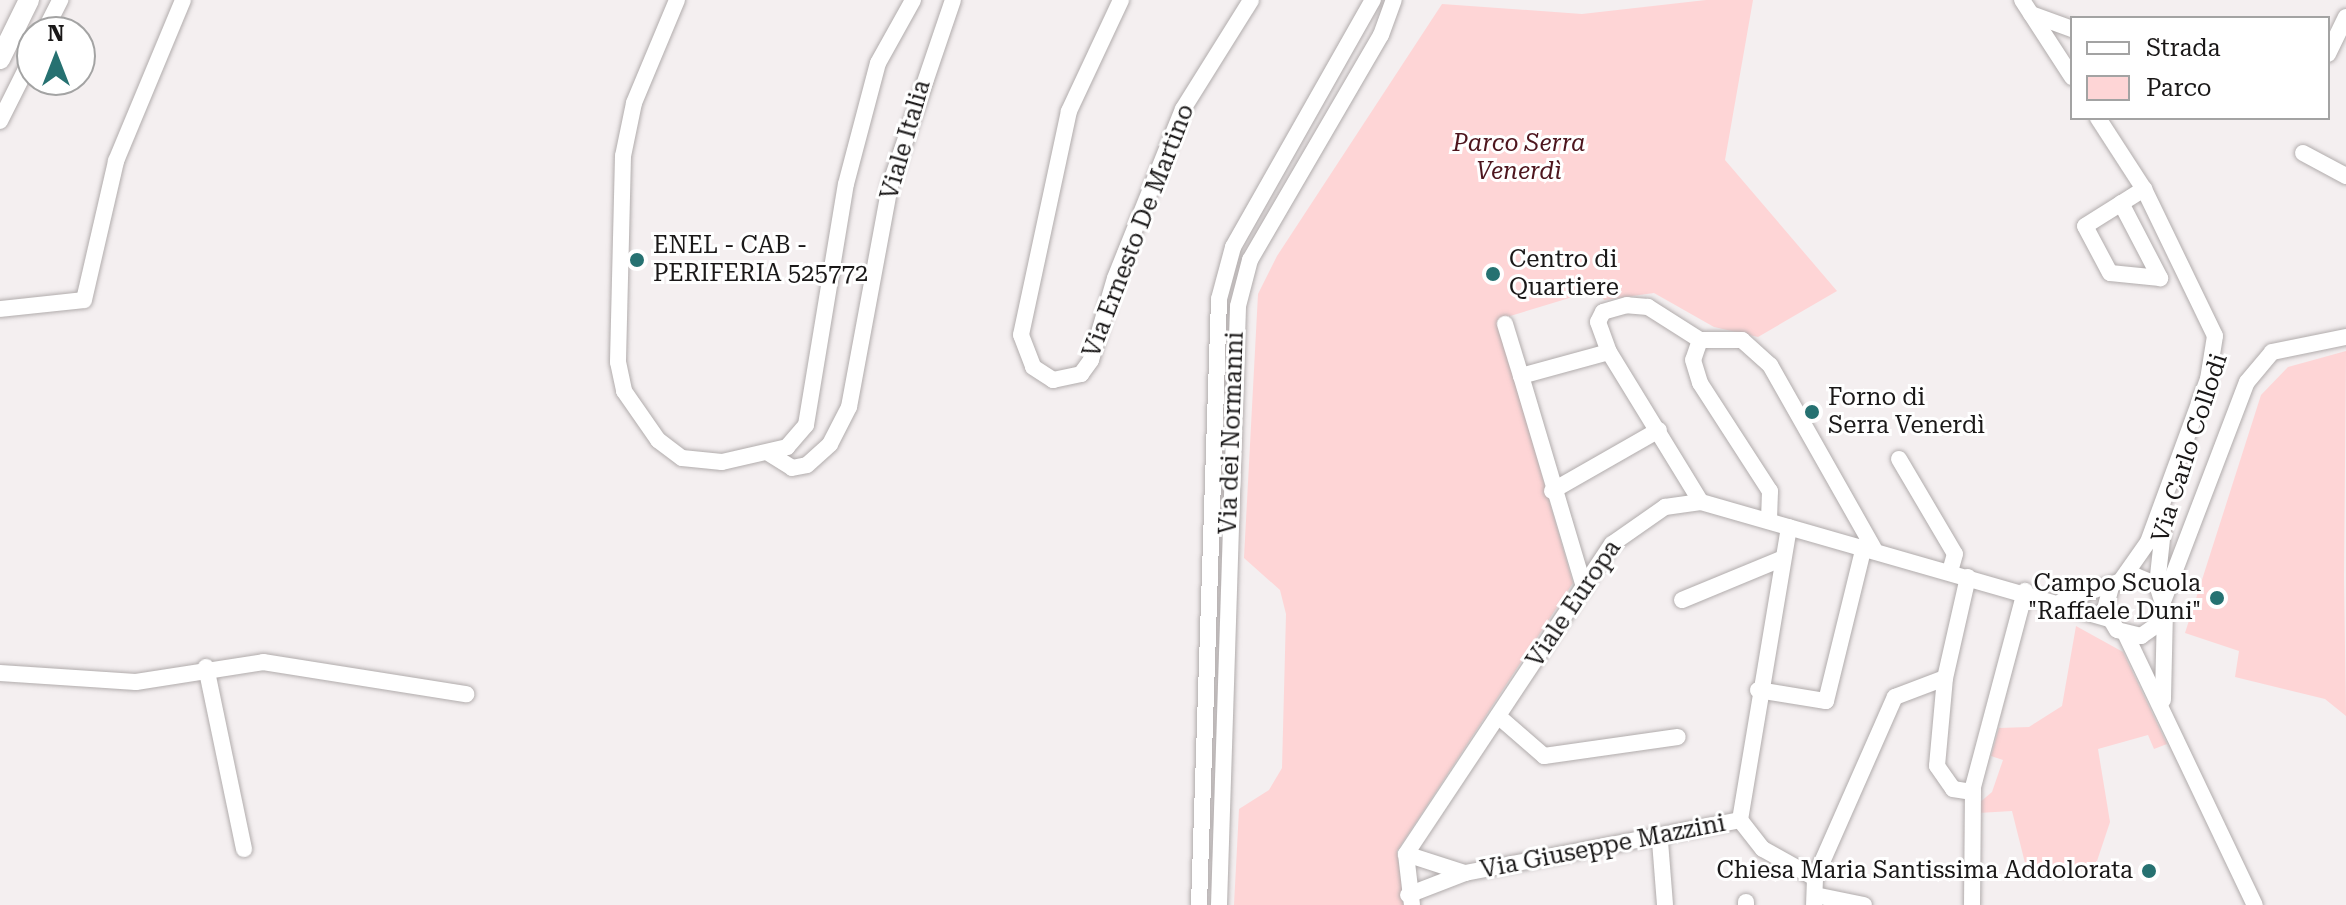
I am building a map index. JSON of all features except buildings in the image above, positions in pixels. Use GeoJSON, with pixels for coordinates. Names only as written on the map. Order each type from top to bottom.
{"type":"FeatureCollection","features":[{"type":"Feature","properties":{"kind":"street"},"geometry":{"type":"LineString","coordinates":[[0,59],[29,0]]}},
{"type":"Feature","properties":{"kind":"street"},"geometry":{"type":"LineString","coordinates":[[0,309],[84,300],[116,161],[183,0]]}},
{"type":"Feature","properties":{"kind":"street","name":"Viale Italia"},"geometry":{"type":"LineString","coordinates":[[677,0],[634,103],[623,156],[621,376],[637,416],[682,458],[722,462],[770,454],[787,447],[806,425],[846,184],[878,63],[913,0]]}},
{"type":"Feature","properties":{"kind":"street","name":"Viale Italia"},"geometry":{"type":"LineString","coordinates":[[770,454],[792,468],[807,465],[830,444],[849,407],[890,185],[953,0]]}},
{"type":"Feature","properties":{"kind":"street","name":"Via Ernesto De Martino"},"geometry":{"type":"LineString","coordinates":[[1121,0],[1069,111],[1023,319],[1024,352],[1053,380],[1081,374],[1091,360],[1115,278],[1183,109],[1251,0]]}},
{"type":"Feature","properties":{"kind":"street","name":"Via dei Normanni"},"geometry":{"type":"LineString","coordinates":[[1199,905],[1219,299],[1233,247],[1373,0]]}},
{"type":"Feature","properties":{"kind":"street","name":"Via dei Normanni"},"geometry":{"type":"LineString","coordinates":[[1219,905],[1238,306],[1250,260],[1381,35],[1394,0]]}},
{"type":"Feature","properties":{"kind":"street"},"geometry":{"type":"LineString","coordinates":[[2026,7],[2070,28]]}},
{"type":"Feature","properties":{"kind":"street"},"geometry":{"type":"LineString","coordinates":[[2026,7],[2070,74]]}},
{"type":"Feature","properties":{"kind":"street"},"geometry":{"type":"LineString","coordinates":[[2330,50],[2346,17]]}},
{"type":"Feature","properties":{"kind":"street"},"geometry":{"type":"LineString","coordinates":[[0,121],[16,89]]}},
{"type":"Feature","properties":{"kind":"street","name":"Via Carlo Collodi"},"geometry":{"type":"LineString","coordinates":[[2099,120],[2144,189],[2212,324],[2214,359],[2148,542],[2117,583]]}},
{"type":"Feature","properties":{"kind":"street"},"geometry":{"type":"LineString","coordinates":[[2303,153],[2346,176]]}},
{"type":"Feature","properties":{"kind":"street"},"geometry":{"type":"LineString","coordinates":[[2121,203],[2160,278],[2110,273],[2085,226],[2121,203],[2144,189]]}},
{"type":"Feature","properties":{"kind":"street","name":"Via Carlo Collodi"},"geometry":{"type":"LineString","coordinates":[[2144,189],[2161,203],[2225,336],[2211,399],[2157,548],[2161,592]]}},
{"type":"Feature","properties":{"kind":"street"},"geometry":{"type":"LineString","coordinates":[[1701,502],[1609,352],[1598,322],[1603,312],[1627,305],[1670,317],[1700,340],[1742,340],[1770,365],[1869,548],[1826,701],[1758,690]]}},
{"type":"Feature","properties":{"kind":"street"},"geometry":{"type":"LineString","coordinates":[[1505,324],[1552,491],[1584,587]]}},
{"type":"Feature","properties":{"kind":"street"},"geometry":{"type":"LineString","coordinates":[[2163,706],[2161,592],[2247,382],[2272,352],[2346,337]]}},
{"type":"Feature","properties":{"kind":"street"},"geometry":{"type":"LineString","coordinates":[[1700,340],[1693,360],[1700,383],[1770,491],[1769,521]]}},
{"type":"Feature","properties":{"kind":"street"},"geometry":{"type":"LineString","coordinates":[[1521,376],[1609,352]]}},
{"type":"Feature","properties":{"kind":"street"},"geometry":{"type":"LineString","coordinates":[[1552,491],[1659,430]]}},
{"type":"Feature","properties":{"kind":"street"},"geometry":{"type":"LineString","coordinates":[[1899,459],[1955,554],[1950,572]]}},
{"type":"Feature","properties":{"kind":"street","name":"Viale Europa"},"geometry":{"type":"LineString","coordinates":[[1406,854],[1584,587],[1629,526],[1665,507],[1701,502],[2060,601],[2108,619]]}},
{"type":"Feature","properties":{"kind":"street"},"geometry":{"type":"LineString","coordinates":[[1789,527],[1758,690],[1740,820],[1763,849],[1814,893],[1864,905]]}},
{"type":"Feature","properties":{"kind":"street"},"geometry":{"type":"LineString","coordinates":[[1682,600],[1781,559]]}},
{"type":"Feature","properties":{"kind":"street"},"geometry":{"type":"LineString","coordinates":[[1968,577],[1945,678],[1937,766],[1953,789],[1973,792]]}},
{"type":"Feature","properties":{"kind":"street"},"geometry":{"type":"LineString","coordinates":[[2060,601],[2117,583],[2161,592]]}},
{"type":"Feature","properties":{"kind":"street"},"geometry":{"type":"LineString","coordinates":[[2117,583],[2108,619],[2126,635],[2163,706],[2255,905]]}},
{"type":"Feature","properties":{"kind":"street"},"geometry":{"type":"LineString","coordinates":[[1972,905],[1973,792],[2025,591]]}},
{"type":"Feature","properties":{"kind":"street"},"geometry":{"type":"LineString","coordinates":[[2126,635],[2148,634],[2161,622]]}},
{"type":"Feature","properties":{"kind":"street"},"geometry":{"type":"LineString","coordinates":[[0,673],[136,682],[206,667],[263,662],[422,692],[466,694]]}},
{"type":"Feature","properties":{"kind":"street"},"geometry":{"type":"LineString","coordinates":[[206,667],[244,849]]}},
{"type":"Feature","properties":{"kind":"street"},"geometry":{"type":"LineString","coordinates":[[1814,893],[1895,697],[1945,678]]}},
{"type":"Feature","properties":{"kind":"street"},"geometry":{"type":"LineString","coordinates":[[1498,716],[1544,756],[1678,737]]}},
{"type":"Feature","properties":{"kind":"street","name":"Via Giuseppe Mazzini"},"geometry":{"type":"LineString","coordinates":[[1410,900],[1465,873],[1660,841],[1740,820]]}},
{"type":"Feature","properties":{"kind":"street"},"geometry":{"type":"LineString","coordinates":[[1660,841],[1665,905]]}},
{"type":"Feature","properties":{"kind":"street"},"geometry":{"type":"LineString","coordinates":[[1410,900],[1406,854],[1465,873]]}},
{"type":"Feature","properties":{"kind":"green space","name":"Parco Serra Venerdì"},"geometry":{"type":"Polygon","coordinates":[[[1706,0],[1753,0],[1725,160],[1837,291],[1758,337],[1714,327],[1654,293],[1604,300],[1599,289],[1497,320],[1573,583],[1397,851],[1404,905],[1234,905],[1239,809],[1269,790],[1282,768],[1286,614],[1280,590],[1244,558],[1258,294],[1277,256],[1442,4],[1582,14],[1706,0]]]}},
{"type":"Feature","properties":{"kind":"green space"},"geometry":{"type":"Polygon","coordinates":[[[2346,351],[2346,716],[2325,699],[2235,677],[2239,651],[2185,633],[2261,395],[2288,367],[2346,351]]]}},
{"type":"Feature","properties":{"kind":"green space"},"geometry":{"type":"Polygon","coordinates":[[[2076,626],[2123,652],[2167,744],[2154,749],[2148,735],[2098,749],[2110,822],[2094,870],[2027,871],[2012,811],[1978,813],[1979,803],[1992,792],[2003,760],[1991,756],[1999,728],[2029,727],[2062,706],[2076,626]]]}},
{"type":"Feature","properties":{"kind":"place","name":"ENEL - CAB - PERIFERIA 525772"},"geometry":{"type":"Point","coordinates":[637,260]}},
{"type":"Feature","properties":{"kind":"place","name":"Centro di Quartiere"},"geometry":{"type":"Point","coordinates":[1493,274]}},
{"type":"Feature","properties":{"kind":"place","name":"Forno di Serra Venerdì"},"geometry":{"type":"Point","coordinates":[1812,412]}},
{"type":"Feature","properties":{"kind":"place","name":"Campo Scuola \"Raffaele Duni\""},"geometry":{"type":"Point","coordinates":[2217,598]}},
{"type":"Feature","properties":{"kind":"place","name":"Chiesa Maria Santissima Addolorata"},"geometry":{"type":"Point","coordinates":[2149,871]}}]}
